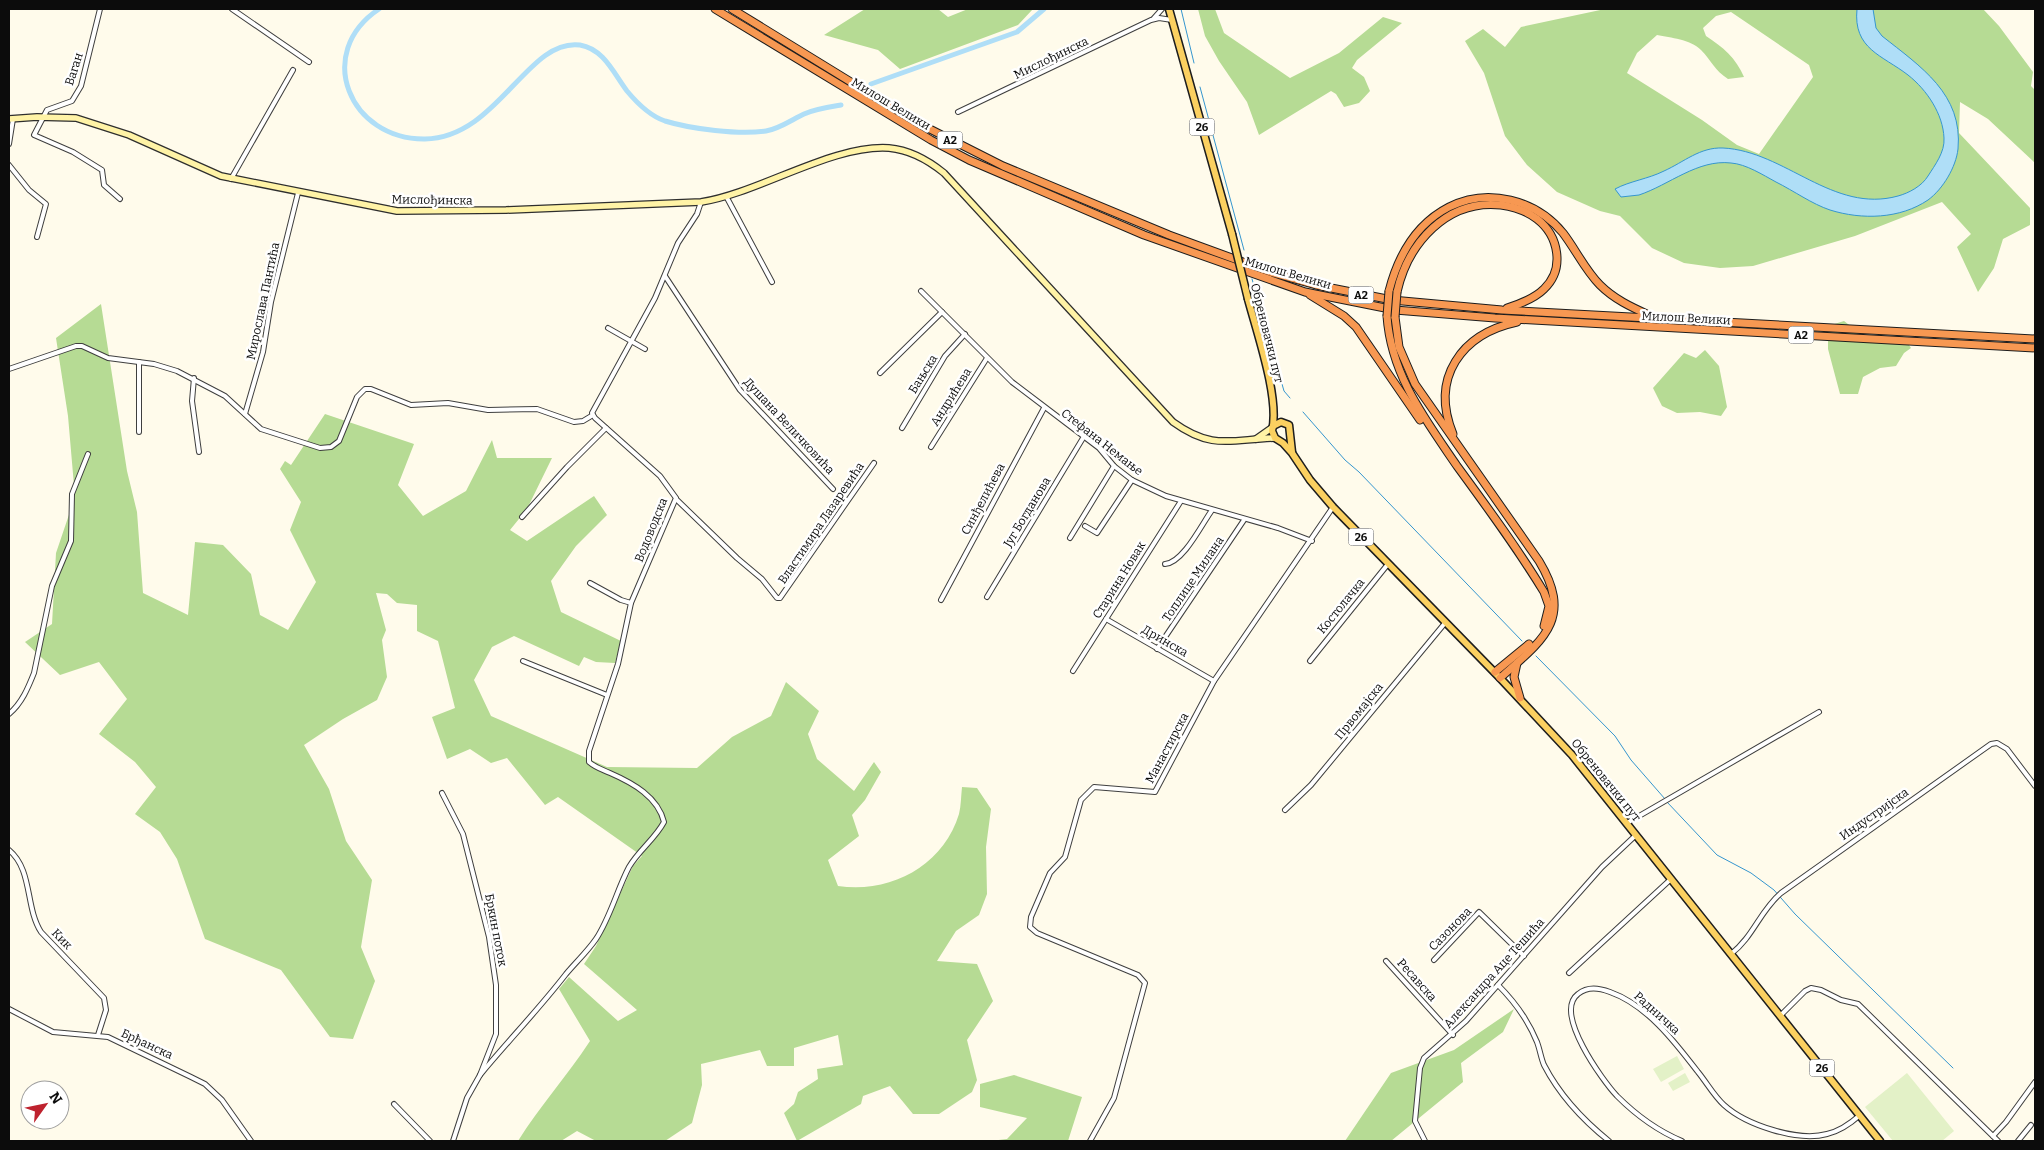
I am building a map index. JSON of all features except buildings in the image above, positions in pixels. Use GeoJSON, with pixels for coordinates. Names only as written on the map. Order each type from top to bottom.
{"type":"FeatureCollection","features":[{"type":"Feature","properties":{"kind":"highway","name":"Милош Велики"},"geometry":{"type":"LineString","coordinates":[[714,9],[931,140],[969,160],[1194,255],[1305,292],[1395,310],[1525,320],[2035,348]]}},
{"type":"Feature","properties":{"kind":"highway","name":"Милош Велики"},"geometry":{"type":"LineString","coordinates":[[732,9],[916,122],[1003,166],[1134,222],[1273,273],[1316,285],[1392,300],[1502,310],[2035,338]]}},
{"type":"Feature","properties":{"kind":"highway"},"geometry":{"type":"LineString","coordinates":[[1498,675],[1542,630],[1548,613],[1548,599],[1411,396],[1395,363],[1389,341],[1386,316],[1402,255],[1427,222],[1445,209],[1464,201],[1496,198],[1515,201],[1544,214],[1562,232],[1593,277],[1607,292],[1627,305],[1654,318]]}},
{"type":"Feature","properties":{"kind":"highway"},"geometry":{"type":"LineString","coordinates":[[1498,675],[1517,662],[1549,626],[1555,610],[1553,590],[1539,561],[1409,372],[1399,347],[1393,291],[1410,257],[1426,233],[1446,216],[1470,207],[1493,204],[1507,206],[1528,213],[1544,226],[1554,241],[1557,262],[1550,282],[1544,290],[1528,300],[1502,310]]}},
{"type":"Feature","properties":{"kind":"highway"},"geometry":{"type":"LineString","coordinates":[[1305,292],[1338,312],[1356,328],[1426,428],[1437,436]]}},
{"type":"Feature","properties":{"kind":"highway"},"geometry":{"type":"LineString","coordinates":[[1460,448],[1450,428],[1445,407],[1446,387],[1454,363],[1468,345],[1484,334],[1499,327],[1525,320]]}},
{"type":"Feature","properties":{"kind":"highway"},"geometry":{"type":"LineString","coordinates":[[1517,662],[1514,677],[1520,698]]}},
{"type":"Feature","properties":{"kind":"main road","name":"Обреновачки пут"},"geometry":{"type":"LineString","coordinates":[[1169,9],[1232,234],[1272,401],[1274,426]]}},
{"type":"Feature","properties":{"kind":"main road","name":"Мислођинска"},"geometry":{"type":"LineString","coordinates":[[11,119],[70,117],[115,130],[214,174],[231,179],[388,210],[413,212],[581,208],[701,202],[726,196],[833,158],[862,150],[890,148],[908,152],[928,161],[965,195],[1174,422],[1191,434],[1210,440],[1232,443],[1278,440]]}},
{"type":"Feature","properties":{"kind":"main road","name":"Обреновачки пут"},"geometry":{"type":"LineString","coordinates":[[1272,401],[1283,422]]}},
{"type":"Feature","properties":{"kind":"main road"},"geometry":{"type":"LineString","coordinates":[[1250,442],[1283,422]]}},
{"type":"Feature","properties":{"kind":"main road","name":"26"},"geometry":{"type":"LineString","coordinates":[[1283,422],[1290,427],[1292,453]]}},
{"type":"Feature","properties":{"kind":"main road","name":"26"},"geometry":{"type":"LineString","coordinates":[[1274,426],[1278,440]]}},
{"type":"Feature","properties":{"kind":"main road"},"geometry":{"type":"LineString","coordinates":[[1278,440],[1286,440],[1291,435]]}},
{"type":"Feature","properties":{"kind":"main road","name":"Обреновачки пут"},"geometry":{"type":"LineString","coordinates":[[1278,440],[1292,453],[1310,480],[1333,507],[1498,675],[1572,755],[1880,1141]]}},
{"type":"Feature","properties":{"kind":"street","name":"Ваган"},"geometry":{"type":"LineString","coordinates":[[43,117],[47,110],[72,101],[81,86],[100,9]]}},
{"type":"Feature","properties":{"kind":"street"},"geometry":{"type":"LineString","coordinates":[[232,9],[308,62]]}},
{"type":"Feature","properties":{"kind":"street","name":"Мислођинска"},"geometry":{"type":"LineString","coordinates":[[1151,20],[1162,9]]}},
{"type":"Feature","properties":{"kind":"street","name":"Мислођинска"},"geometry":{"type":"LineString","coordinates":[[958,112],[1151,20],[1159,18],[1172,20]]}},
{"type":"Feature","properties":{"kind":"street"},"geometry":{"type":"LineString","coordinates":[[231,179],[293,70]]}},
{"type":"Feature","properties":{"kind":"street"},"geometry":{"type":"LineString","coordinates":[[43,117],[34,135],[73,152],[102,170],[104,185],[120,199]]}},
{"type":"Feature","properties":{"kind":"street"},"geometry":{"type":"LineString","coordinates":[[9,144],[11,119]]}},
{"type":"Feature","properties":{"kind":"street"},"geometry":{"type":"LineString","coordinates":[[9,165],[29,190],[46,204],[37,237]]}},
{"type":"Feature","properties":{"kind":"street","name":"Мирослава Пантића"},"geometry":{"type":"LineString","coordinates":[[245,414],[263,352],[271,302],[298,193]]}},
{"type":"Feature","properties":{"kind":"street"},"geometry":{"type":"LineString","coordinates":[[726,196],[772,282]]}},
{"type":"Feature","properties":{"kind":"street"},"geometry":{"type":"LineString","coordinates":[[9,369],[76,346],[82,346],[108,358],[154,364],[194,378],[225,396],[266,431],[326,448],[339,441],[357,398],[365,389],[371,389],[411,405],[448,402],[488,410],[537,409],[574,422],[582,421],[593,415],[665,276],[676,248],[697,214],[701,202]]}},
{"type":"Feature","properties":{"kind":"street","name":"Душана Величковића"},"geometry":{"type":"LineString","coordinates":[[665,276],[740,390],[833,489]]}},
{"type":"Feature","properties":{"kind":"street","name":"Стефана Немање"},"geometry":{"type":"LineString","coordinates":[[920,291],[1012,382],[1083,438],[1099,448],[1114,466],[1132,480],[1181,500],[1244,520],[1278,528],[1312,541]]}},
{"type":"Feature","properties":{"kind":"street"},"geometry":{"type":"LineString","coordinates":[[880,373],[942,312]]}},
{"type":"Feature","properties":{"kind":"street"},"geometry":{"type":"LineString","coordinates":[[608,328],[645,349]]}},
{"type":"Feature","properties":{"kind":"street","name":"Бањска"},"geometry":{"type":"LineString","coordinates":[[902,428],[945,356],[965,334]]}},
{"type":"Feature","properties":{"kind":"street","name":"Андрићева"},"geometry":{"type":"LineString","coordinates":[[931,447],[987,358]]}},
{"type":"Feature","properties":{"kind":"street"},"geometry":{"type":"LineString","coordinates":[[139,362],[139,432]]}},
{"type":"Feature","properties":{"kind":"street"},"geometry":{"type":"LineString","coordinates":[[194,378],[192,401],[199,452]]}},
{"type":"Feature","properties":{"kind":"street","name":"Синђелићева"},"geometry":{"type":"LineString","coordinates":[[941,600],[1044,408]]}},
{"type":"Feature","properties":{"kind":"street","name":"Водоводска"},"geometry":{"type":"LineString","coordinates":[[593,415],[660,476],[676,500],[631,603],[618,664],[589,751],[589,762],[596,769],[609,772],[646,793],[657,804],[664,822],[660,831],[649,841]]}},
{"type":"Feature","properties":{"kind":"street"},"geometry":{"type":"LineString","coordinates":[[522,517],[567,467],[606,428]]}},
{"type":"Feature","properties":{"kind":"street","name":"Југ Богданова"},"geometry":{"type":"LineString","coordinates":[[987,597],[1083,438]]}},
{"type":"Feature","properties":{"kind":"street"},"geometry":{"type":"LineString","coordinates":[[9,714],[16,708],[29,687],[34,673],[52,586],[71,541],[72,494],[88,454]]}},
{"type":"Feature","properties":{"kind":"street"},"geometry":{"type":"LineString","coordinates":[[1109,460],[1113,457]]}},
{"type":"Feature","properties":{"kind":"street","name":"Властимира Лазаревића"},"geometry":{"type":"LineString","coordinates":[[676,500],[762,579],[777,598],[780,598],[874,463]]}},
{"type":"Feature","properties":{"kind":"street"},"geometry":{"type":"LineString","coordinates":[[1070,538],[1114,466]]}},
{"type":"Feature","properties":{"kind":"street"},"geometry":{"type":"LineString","coordinates":[[1085,526],[1096,533],[1132,480]]}},
{"type":"Feature","properties":{"kind":"street","name":"Старина Новак"},"geometry":{"type":"LineString","coordinates":[[1073,671],[1181,500]]}},
{"type":"Feature","properties":{"kind":"street","name":"Манастирска"},"geometry":{"type":"LineString","coordinates":[[1090,1141],[1114,1098],[1144,983],[1138,975],[1037,933],[1030,927],[1031,916],[1050,873],[1065,857],[1081,800],[1094,787],[1155,792],[1214,681],[1312,541],[1333,507]]}},
{"type":"Feature","properties":{"kind":"street"},"geometry":{"type":"LineString","coordinates":[[1165,564],[1171,564],[1182,554],[1212,510]]}},
{"type":"Feature","properties":{"kind":"street","name":"Топлице Милана"},"geometry":{"type":"LineString","coordinates":[[1157,649],[1244,520]]}},
{"type":"Feature","properties":{"kind":"street","name":"Костолачка"},"geometry":{"type":"LineString","coordinates":[[1310,661],[1388,564]]}},
{"type":"Feature","properties":{"kind":"street"},"geometry":{"type":"LineString","coordinates":[[590,583],[621,600],[631,603]]}},
{"type":"Feature","properties":{"kind":"street","name":"Дринска"},"geometry":{"type":"LineString","coordinates":[[1106,620],[1214,681]]}},
{"type":"Feature","properties":{"kind":"street","name":"Првомајска"},"geometry":{"type":"LineString","coordinates":[[1285,810],[1311,785],[1445,623]]}},
{"type":"Feature","properties":{"kind":"street"},"geometry":{"type":"LineString","coordinates":[[523,661],[607,695]]}},
{"type":"Feature","properties":{"kind":"street"},"geometry":{"type":"LineString","coordinates":[[1627,823],[1661,802],[1742,758],[1818,712]]}},
{"type":"Feature","properties":{"kind":"street","name":"Индустријска"},"geometry":{"type":"LineString","coordinates":[[1731,954],[1744,943],[1776,897],[1992,744],[1997,743],[2007,749],[2035,786]]}},
{"type":"Feature","properties":{"kind":"street","name":"Бркин поток"},"geometry":{"type":"LineString","coordinates":[[442,793],[463,834],[489,937],[496,986],[496,1034],[480,1075],[467,1098],[453,1141]]}},
{"type":"Feature","properties":{"kind":"street","name":"Александра Аце Тешића"},"geometry":{"type":"LineString","coordinates":[[1426,1141],[1415,1122],[1420,1068],[1424,1058],[1453,1035],[1602,867],[1636,835]]}},
{"type":"Feature","properties":{"kind":"street","name":"Бркин поток"},"geometry":{"type":"LineString","coordinates":[[480,1075],[526,1021],[556,990],[597,938],[629,868],[649,841]]}},
{"type":"Feature","properties":{"kind":"street","name":"Кик"},"geometry":{"type":"LineString","coordinates":[[9,850],[22,869],[35,920],[41,932],[104,998],[106,1010],[98,1035]]}},
{"type":"Feature","properties":{"kind":"street"},"geometry":{"type":"LineString","coordinates":[[1569,973],[1671,879]]}},
{"type":"Feature","properties":{"kind":"street","name":"Сазонова"},"geometry":{"type":"LineString","coordinates":[[1434,960],[1479,912],[1524,956]]}},
{"type":"Feature","properties":{"kind":"street","name":"Ресавска"},"geometry":{"type":"LineString","coordinates":[[1386,961],[1453,1035]]}},
{"type":"Feature","properties":{"kind":"street"},"geometry":{"type":"LineString","coordinates":[[1498,985],[1519,1008],[1537,1042],[1544,1064],[1556,1083],[1591,1127],[1608,1141]]}},
{"type":"Feature","properties":{"kind":"street","name":"Радничка"},"geometry":{"type":"LineString","coordinates":[[1682,1141],[1647,1121],[1617,1096],[1596,1070],[1577,1035],[1571,1016],[1573,1000],[1578,994],[1599,988],[1626,998],[1667,1034],[1718,1098],[1733,1112],[1753,1123],[1796,1134],[1826,1134],[1844,1127],[1860,1115]]}},
{"type":"Feature","properties":{"kind":"street"},"geometry":{"type":"LineString","coordinates":[[1780,1016],[1805,991],[1811,988],[1862,1006],[1998,1141]]}},
{"type":"Feature","properties":{"kind":"street","name":"Брђанска"},"geometry":{"type":"LineString","coordinates":[[9,1009],[53,1032],[108,1037],[205,1084],[222,1100],[251,1141]]}},
{"type":"Feature","properties":{"kind":"street"},"geometry":{"type":"LineString","coordinates":[[1993,1136],[2006,1122],[2035,1082]]}},
{"type":"Feature","properties":{"kind":"street"},"geometry":{"type":"LineString","coordinates":[[394,1104],[430,1141]]}},
{"type":"Feature","properties":{"kind":"street"},"geometry":{"type":"LineString","coordinates":[[2018,1141],[2031,1125]]}},
{"type":"Feature","properties":{"kind":"street"},"geometry":{"type":"LineString","coordinates":[[1794,1141],[1796,1134]]}},
{"type":"Feature","properties":{"kind":"green space"},"geometry":{"type":"Polygon","coordinates":[[[865,9],[938,9],[948,17],[968,9],[1033,9],[1018,25],[900,69],[878,50],[824,35],[865,9]]]}},
{"type":"Feature","properties":{"kind":"green space"},"geometry":{"type":"Polygon","coordinates":[[[1198,9],[1215,9],[1224,33],[1290,78],[1339,53],[1383,17],[1402,23],[1357,60],[1352,68],[1364,77],[1370,91],[1359,103],[1344,107],[1336,94],[1331,91],[1259,135],[1247,102],[1219,61],[1205,36],[1198,9]]]}},
{"type":"Feature","properties":{"kind":"green space"},"geometry":{"type":"Polygon","coordinates":[[[1605,9],[1983,9],[1999,26],[2033,72],[2031,86],[2035,90],[2035,163],[1988,119],[1960,102],[1959,133],[2030,208],[2030,225],[2003,239],[1994,268],[1978,292],[1957,247],[1971,234],[1942,202],[1855,236],[1753,266],[1720,268],[1684,263],[1652,248],[1620,216],[1600,211],[1557,192],[1527,165],[1505,136],[1484,73],[1465,41],[1483,29],[1505,47],[1521,27],[1605,9]],[[1731,12],[1716,16],[1703,28],[1706,36],[1733,59],[1744,77],[1728,79],[1719,72],[1697,46],[1657,35],[1637,53],[1627,73],[1702,120],[1737,145],[1759,154],[1813,77],[1809,65],[1731,12]]]}},
{"type":"Feature","properties":{"kind":"green space"},"geometry":{"type":"Polygon","coordinates":[[[101,304],[127,471],[137,512],[143,593],[188,615],[195,542],[223,545],[251,574],[260,615],[288,630],[316,582],[290,530],[301,502],[280,469],[285,461],[291,465],[325,414],[414,444],[398,485],[423,516],[466,491],[492,440],[497,458],[552,458],[527,509],[510,530],[527,541],[594,496],[607,515],[576,546],[551,581],[561,612],[621,641],[615,663],[596,662],[584,657],[579,666],[514,636],[492,647],[474,680],[491,716],[607,767],[697,768],[732,737],[771,716],[786,682],[819,711],[808,734],[817,759],[854,791],[874,762],[881,772],[865,800],[852,815],[859,836],[828,860],[838,886],[877,885],[895,880],[927,862],[941,848],[951,832],[959,814],[962,787],[977,788],[991,809],[986,847],[987,894],[979,915],[956,931],[937,961],[977,964],[993,1001],[967,1040],[977,1080],[972,1092],[939,1114],[913,1114],[890,1086],[863,1096],[861,1104],[797,1141],[784,1113],[794,1104],[798,1092],[818,1079],[817,1069],[843,1065],[838,1035],[794,1048],[794,1066],[767,1066],[760,1050],[701,1064],[702,1085],[692,1123],[665,1141],[596,1141],[577,1131],[561,1141],[518,1141],[590,1041],[559,989],[569,977],[618,1021],[637,1010],[584,964],[596,946],[633,866],[642,856],[558,797],[545,805],[507,758],[491,763],[470,749],[447,759],[432,717],[455,708],[438,641],[417,631],[417,605],[397,603],[387,594],[376,593],[386,630],[382,640],[387,677],[377,700],[343,719],[304,745],[329,789],[346,841],[372,880],[361,947],[375,981],[353,1039],[330,1037],[281,970],[205,939],[177,859],[160,832],[135,814],[156,787],[135,762],[99,734],[127,699],[99,662],[60,675],[25,642],[52,624],[56,553],[75,497],[68,416],[56,338],[101,304]]]}},
{"type":"Feature","properties":{"kind":"green space"},"geometry":{"type":"Polygon","coordinates":[[[1844,321],[1861,334],[1878,339],[1902,335],[1911,348],[1904,353],[1896,366],[1880,368],[1863,377],[1858,394],[1840,394],[1828,349],[1828,326],[1844,321]]]}},
{"type":"Feature","properties":{"kind":"green space"},"geometry":{"type":"Polygon","coordinates":[[[1705,350],[1719,366],[1727,407],[1721,416],[1700,412],[1677,413],[1662,406],[1653,388],[1684,353],[1696,358],[1705,350]]]}},
{"type":"Feature","properties":{"kind":"green space"},"geometry":{"type":"Polygon","coordinates":[[[1514,1009],[1503,1032],[1461,1063],[1463,1082],[1391,1141],[1345,1141],[1391,1073],[1454,1050],[1514,1009]]]}},
{"type":"Feature","properties":{"kind":"green space"},"geometry":{"type":"Polygon","coordinates":[[[1677,1056],[1684,1069],[1661,1082],[1653,1069],[1677,1056]]]}},
{"type":"Feature","properties":{"kind":"green space"},"geometry":{"type":"Polygon","coordinates":[[[1685,1073],[1690,1082],[1673,1091],[1668,1083],[1685,1073]]]}},
{"type":"Feature","properties":{"kind":"green space"},"geometry":{"type":"Polygon","coordinates":[[[1907,1073],[1954,1131],[1942,1141],[1893,1141],[1865,1107],[1907,1073]]]}},
{"type":"Feature","properties":{"kind":"green space"},"geometry":{"type":"Polygon","coordinates":[[[1014,1075],[1082,1097],[1068,1141],[990,1141],[1007,1139],[1027,1118],[980,1107],[980,1084],[1014,1075]]]}},
{"type":"Feature","properties":{"kind":"water"},"geometry":{"type":"Polygon","coordinates":[[[1857,9],[1873,9],[1876,28],[1882,36],[1925,71],[1946,97],[1954,112],[1958,130],[1958,149],[1955,163],[1944,184],[1928,200],[1905,211],[1880,216],[1842,213],[1816,204],[1760,173],[1731,163],[1707,165],[1650,191],[1639,195],[1621,197],[1615,189],[1658,174],[1699,152],[1715,148],[1746,152],[1767,159],[1830,190],[1852,197],[1874,199],[1898,196],[1919,186],[1934,167],[1943,148],[1944,138],[1941,120],[1933,103],[1915,81],[1871,50],[1860,33],[1857,22],[1857,9]]]}},
{"type":"Feature","properties":{"kind":"waterway"},"geometry":{"type":"LineString","coordinates":[[379,9],[359,27],[348,48],[345,70],[349,91],[360,110],[377,125],[399,136],[425,139],[450,134],[473,123],[544,57],[561,47],[580,45],[596,51],[608,63],[627,91],[644,109],[659,119],[676,124],[729,132],[766,131],[781,126],[808,112],[841,105]]}},
{"type":"Feature","properties":{"kind":"waterway"},"geometry":{"type":"LineString","coordinates":[[871,84],[1017,32],[1044,9]]}},
{"type":"Feature","properties":{"kind":"waterway"},"geometry":{"type":"LineString","coordinates":[[1181,9],[1194,63]]}},
{"type":"Feature","properties":{"kind":"waterway"},"geometry":{"type":"LineString","coordinates":[[1200,87],[1244,250]]}},
{"type":"Feature","properties":{"kind":"waterway"},"geometry":{"type":"LineString","coordinates":[[1252,279],[1284,391],[1290,398]]}},
{"type":"Feature","properties":{"kind":"waterway"},"geometry":{"type":"LineString","coordinates":[[1303,412],[1345,460],[1359,472],[1522,641]]}},
{"type":"Feature","properties":{"kind":"waterway"},"geometry":{"type":"LineString","coordinates":[[1536,656],[1615,736],[1631,760],[1665,799]]}},
{"type":"Feature","properties":{"kind":"waterway"},"geometry":{"type":"LineString","coordinates":[[1667,802],[1717,855],[1751,873],[1774,890],[1795,914],[1953,1068]]}}]}
